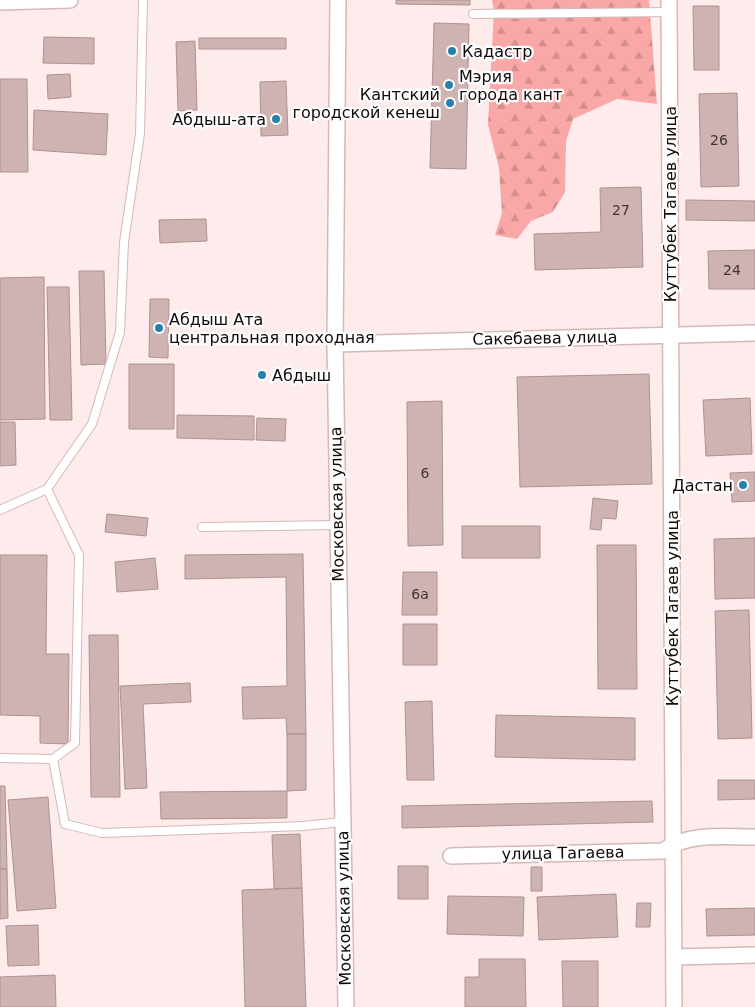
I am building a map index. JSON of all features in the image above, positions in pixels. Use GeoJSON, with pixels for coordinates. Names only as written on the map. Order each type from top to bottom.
{"type":"FeatureCollection","features":[{"type":"Feature","properties":{"kind":"street"},"geometry":{"type":"LineString","coordinates":[[0,2],[70,0]]}},
{"type":"Feature","properties":{"kind":"street","name":"Московская улица"},"geometry":{"type":"LineString","coordinates":[[338,0],[335,344],[346,1007]]}},
{"type":"Feature","properties":{"kind":"street","name":"Куттубек Тагаев улица"},"geometry":{"type":"LineString","coordinates":[[669,6],[674,1007]]}},
{"type":"Feature","properties":{"kind":"street","name":"Сакебаева улица"},"geometry":{"type":"LineString","coordinates":[[335,344],[755,333]]}},
{"type":"Feature","properties":{"kind":"street","name":"улица Тагаева"},"geometry":{"type":"LineString","coordinates":[[450,856],[663,851],[673,843],[694,838],[755,836]]}},
{"type":"Feature","properties":{"kind":"street"},"geometry":{"type":"LineString","coordinates":[[674,957],[755,955]]}},
{"type":"Feature","properties":{"kind":"lane"},"geometry":{"type":"LineString","coordinates":[[0,510],[47,489],[92,424],[120,332],[124,242],[140,134],[143,0]]}},
{"type":"Feature","properties":{"kind":"lane"},"geometry":{"type":"LineString","coordinates":[[473,14],[669,6]]}},
{"type":"Feature","properties":{"kind":"lane"},"geometry":{"type":"LineString","coordinates":[[0,758],[53,759],[75,743],[79,555],[47,489]]}},
{"type":"Feature","properties":{"kind":"lane"},"geometry":{"type":"LineString","coordinates":[[202,527],[338,525]]}},
{"type":"Feature","properties":{"kind":"lane"},"geometry":{"type":"LineString","coordinates":[[53,759],[65,824],[102,833],[302,826],[342,822]]}},
{"type":"Feature","properties":{"kind":"green space"},"geometry":{"type":"Polygon","coordinates":[[[492,0],[649,0],[657,104],[617,99],[573,119],[566,141],[565,192],[553,212],[531,221],[517,239],[495,235],[502,213],[499,168],[488,125],[494,11],[492,0]]]}},
{"type":"Feature","properties":{"kind":"building"},"geometry":{"type":"Polygon","coordinates":[[[396,0],[470,0],[470,5],[396,4],[396,0]]]}},
{"type":"Feature","properties":{"kind":"building"},"geometry":{"type":"Polygon","coordinates":[[[693,6],[719,6],[719,70],[694,70],[693,6]]]}},
{"type":"Feature","properties":{"kind":"building"},"geometry":{"type":"Polygon","coordinates":[[[434,23],[469,24],[466,169],[430,168],[434,23]]]}},
{"type":"Feature","properties":{"kind":"building"},"geometry":{"type":"Polygon","coordinates":[[[44,37],[94,38],[94,64],[43,63],[44,37]]]}},
{"type":"Feature","properties":{"kind":"building"},"geometry":{"type":"Polygon","coordinates":[[[199,38],[286,38],[286,49],[199,49],[199,38]]]}},
{"type":"Feature","properties":{"kind":"building"},"geometry":{"type":"Polygon","coordinates":[[[195,41],[197,110],[178,111],[176,42],[195,41]]]}},
{"type":"Feature","properties":{"kind":"building"},"geometry":{"type":"Polygon","coordinates":[[[70,74],[71,97],[48,99],[47,75],[70,74]]]}},
{"type":"Feature","properties":{"kind":"building"},"geometry":{"type":"Polygon","coordinates":[[[0,79],[27,79],[28,172],[0,172],[0,79]]]}},
{"type":"Feature","properties":{"kind":"building"},"geometry":{"type":"Polygon","coordinates":[[[286,81],[288,135],[261,136],[260,82],[286,81]]]}},
{"type":"Feature","properties":{"kind":"building"},"geometry":{"type":"Polygon","coordinates":[[[737,93],[739,186],[701,187],[699,94],[737,93]]]}},
{"type":"Feature","properties":{"kind":"building"},"geometry":{"type":"Polygon","coordinates":[[[34,110],[108,114],[106,155],[33,150],[34,110]]]}},
{"type":"Feature","properties":{"kind":"building"},"geometry":{"type":"Polygon","coordinates":[[[641,187],[643,267],[535,270],[534,234],[601,232],[600,188],[641,187]]]}},
{"type":"Feature","properties":{"kind":"building"},"geometry":{"type":"Polygon","coordinates":[[[686,200],[755,201],[755,221],[686,220],[686,200]]]}},
{"type":"Feature","properties":{"kind":"building"},"geometry":{"type":"Polygon","coordinates":[[[206,219],[207,241],[160,243],[159,220],[206,219]]]}},
{"type":"Feature","properties":{"kind":"building"},"geometry":{"type":"Polygon","coordinates":[[[755,250],[755,289],[709,289],[708,251],[755,250]]]}},
{"type":"Feature","properties":{"kind":"building"},"geometry":{"type":"Polygon","coordinates":[[[79,271],[104,271],[106,364],[81,365],[79,271]]]}},
{"type":"Feature","properties":{"kind":"building"},"geometry":{"type":"Polygon","coordinates":[[[44,277],[45,419],[0,420],[0,278],[44,277]]]}},
{"type":"Feature","properties":{"kind":"building"},"geometry":{"type":"Polygon","coordinates":[[[47,287],[69,287],[72,420],[50,420],[47,287]]]}},
{"type":"Feature","properties":{"kind":"building","name":"Абдыш Ата центральная проходная"},"geometry":{"type":"Polygon","coordinates":[[[150,299],[169,299],[168,358],[149,357],[150,299]]]}},
{"type":"Feature","properties":{"kind":"building"},"geometry":{"type":"Polygon","coordinates":[[[129,364],[174,364],[174,429],[129,429],[129,364]]]}},
{"type":"Feature","properties":{"kind":"building"},"geometry":{"type":"Polygon","coordinates":[[[649,374],[652,484],[520,487],[517,377],[649,374]]]}},
{"type":"Feature","properties":{"kind":"building"},"geometry":{"type":"Polygon","coordinates":[[[750,398],[752,454],[706,456],[703,400],[750,398]]]}},
{"type":"Feature","properties":{"kind":"building"},"geometry":{"type":"Polygon","coordinates":[[[442,401],[443,545],[408,546],[407,402],[442,401]]]}},
{"type":"Feature","properties":{"kind":"building"},"geometry":{"type":"Polygon","coordinates":[[[177,415],[254,416],[254,440],[177,438],[177,415]]]}},
{"type":"Feature","properties":{"kind":"building"},"geometry":{"type":"Polygon","coordinates":[[[257,418],[286,419],[285,441],[256,440],[257,418]]]}},
{"type":"Feature","properties":{"kind":"building"},"geometry":{"type":"Polygon","coordinates":[[[0,422],[15,422],[16,465],[0,466],[0,422]]]}},
{"type":"Feature","properties":{"kind":"building"},"geometry":{"type":"Polygon","coordinates":[[[755,472],[755,501],[732,502],[730,473],[755,472]]]}},
{"type":"Feature","properties":{"kind":"building"},"geometry":{"type":"Polygon","coordinates":[[[593,498],[618,501],[616,519],[602,518],[601,530],[590,529],[593,498]]]}},
{"type":"Feature","properties":{"kind":"building"},"geometry":{"type":"Polygon","coordinates":[[[107,514],[148,518],[146,536],[105,532],[107,514]]]}},
{"type":"Feature","properties":{"kind":"building"},"geometry":{"type":"Polygon","coordinates":[[[462,526],[540,526],[540,558],[462,558],[462,526]]]}},
{"type":"Feature","properties":{"kind":"building"},"geometry":{"type":"Polygon","coordinates":[[[755,538],[755,598],[715,599],[714,539],[755,538]]]}},
{"type":"Feature","properties":{"kind":"building"},"geometry":{"type":"Polygon","coordinates":[[[597,545],[636,545],[637,689],[598,689],[597,545]]]}},
{"type":"Feature","properties":{"kind":"building"},"geometry":{"type":"Polygon","coordinates":[[[303,554],[306,734],[287,734],[286,718],[243,719],[242,687],[287,686],[286,577],[185,579],[185,555],[303,554]]]}},
{"type":"Feature","properties":{"kind":"building"},"geometry":{"type":"Polygon","coordinates":[[[0,555],[47,555],[46,654],[69,654],[68,744],[40,743],[40,716],[0,715],[0,555]]]}},
{"type":"Feature","properties":{"kind":"building"},"geometry":{"type":"Polygon","coordinates":[[[155,558],[158,589],[117,592],[115,562],[155,558]]]}},
{"type":"Feature","properties":{"kind":"building"},"geometry":{"type":"Polygon","coordinates":[[[403,572],[437,572],[437,615],[402,615],[403,572]]]}},
{"type":"Feature","properties":{"kind":"building"},"geometry":{"type":"Polygon","coordinates":[[[749,610],[752,738],[718,739],[715,611],[749,610]]]}},
{"type":"Feature","properties":{"kind":"building"},"geometry":{"type":"Polygon","coordinates":[[[403,624],[437,624],[437,665],[403,665],[403,624]]]}},
{"type":"Feature","properties":{"kind":"building"},"geometry":{"type":"Polygon","coordinates":[[[89,635],[118,635],[120,797],[91,797],[89,635]]]}},
{"type":"Feature","properties":{"kind":"building"},"geometry":{"type":"Polygon","coordinates":[[[190,683],[191,702],[143,704],[147,788],[125,789],[120,686],[190,683]]]}},
{"type":"Feature","properties":{"kind":"building"},"geometry":{"type":"Polygon","coordinates":[[[432,701],[434,780],[407,780],[405,702],[432,701]]]}},
{"type":"Feature","properties":{"kind":"building"},"geometry":{"type":"Polygon","coordinates":[[[496,715],[635,718],[635,760],[495,757],[496,715]]]}},
{"type":"Feature","properties":{"kind":"building"},"geometry":{"type":"Polygon","coordinates":[[[287,734],[306,734],[306,790],[287,791],[287,734]]]}},
{"type":"Feature","properties":{"kind":"building"},"geometry":{"type":"Polygon","coordinates":[[[718,780],[755,780],[755,799],[718,800],[718,780]]]}},
{"type":"Feature","properties":{"kind":"building"},"geometry":{"type":"Polygon","coordinates":[[[0,786],[5,786],[7,869],[0,869],[0,786]]]}},
{"type":"Feature","properties":{"kind":"building"},"geometry":{"type":"Polygon","coordinates":[[[287,791],[287,818],[161,819],[160,792],[287,791]]]}},
{"type":"Feature","properties":{"kind":"building"},"geometry":{"type":"Polygon","coordinates":[[[48,797],[56,908],[17,911],[8,800],[48,797]]]}},
{"type":"Feature","properties":{"kind":"building"},"geometry":{"type":"Polygon","coordinates":[[[652,801],[653,822],[402,828],[402,806],[652,801]]]}},
{"type":"Feature","properties":{"kind":"building"},"geometry":{"type":"Polygon","coordinates":[[[300,834],[302,888],[274,889],[272,835],[300,834]]]}},
{"type":"Feature","properties":{"kind":"building"},"geometry":{"type":"Polygon","coordinates":[[[398,866],[428,866],[428,899],[398,899],[398,866]]]}},
{"type":"Feature","properties":{"kind":"building"},"geometry":{"type":"Polygon","coordinates":[[[531,867],[542,867],[542,891],[531,891],[531,867]]]}},
{"type":"Feature","properties":{"kind":"building"},"geometry":{"type":"Polygon","coordinates":[[[0,869],[7,869],[8,918],[0,919],[0,869]]]}},
{"type":"Feature","properties":{"kind":"building"},"geometry":{"type":"Polygon","coordinates":[[[302,888],[306,1007],[245,1007],[242,890],[302,888]]]}},
{"type":"Feature","properties":{"kind":"building"},"geometry":{"type":"Polygon","coordinates":[[[616,894],[618,937],[539,940],[537,897],[616,894]]]}},
{"type":"Feature","properties":{"kind":"building"},"geometry":{"type":"Polygon","coordinates":[[[448,896],[524,897],[523,936],[447,934],[448,896]]]}},
{"type":"Feature","properties":{"kind":"building"},"geometry":{"type":"Polygon","coordinates":[[[637,903],[651,903],[650,927],[636,927],[637,903]]]}},
{"type":"Feature","properties":{"kind":"building"},"geometry":{"type":"Polygon","coordinates":[[[755,908],[755,935],[707,936],[706,909],[755,908]]]}},
{"type":"Feature","properties":{"kind":"building"},"geometry":{"type":"Polygon","coordinates":[[[38,925],[39,965],[8,966],[6,926],[38,925]]]}},
{"type":"Feature","properties":{"kind":"building"},"geometry":{"type":"Polygon","coordinates":[[[479,959],[525,959],[526,1007],[465,1007],[465,977],[479,977],[479,959]]]}},
{"type":"Feature","properties":{"kind":"building"},"geometry":{"type":"Polygon","coordinates":[[[562,961],[598,961],[598,1007],[563,1007],[562,961]]]}},
{"type":"Feature","properties":{"kind":"building"},"geometry":{"type":"Polygon","coordinates":[[[55,975],[56,1007],[0,1007],[0,977],[55,975]]]}},
{"type":"Feature","properties":{"kind":"place","name":"Кадастр"},"geometry":{"type":"Point","coordinates":[452,51]}},
{"type":"Feature","properties":{"kind":"place","name":"Мэрия города кант"},"geometry":{"type":"Point","coordinates":[449,85]}},
{"type":"Feature","properties":{"kind":"place","name":"Кантский городской кенеш"},"geometry":{"type":"Point","coordinates":[450,103]}},
{"type":"Feature","properties":{"kind":"place","name":"Абдыш-ата"},"geometry":{"type":"Point","coordinates":[276,119]}},
{"type":"Feature","properties":{"kind":"place","name":"Абдыш Ата центральная проходная"},"geometry":{"type":"Point","coordinates":[159,328]}},
{"type":"Feature","properties":{"kind":"place","name":"Абдыш"},"geometry":{"type":"Point","coordinates":[262,375]}},
{"type":"Feature","properties":{"kind":"place","name":"Дастан"},"geometry":{"type":"Point","coordinates":[743,485]}}]}
